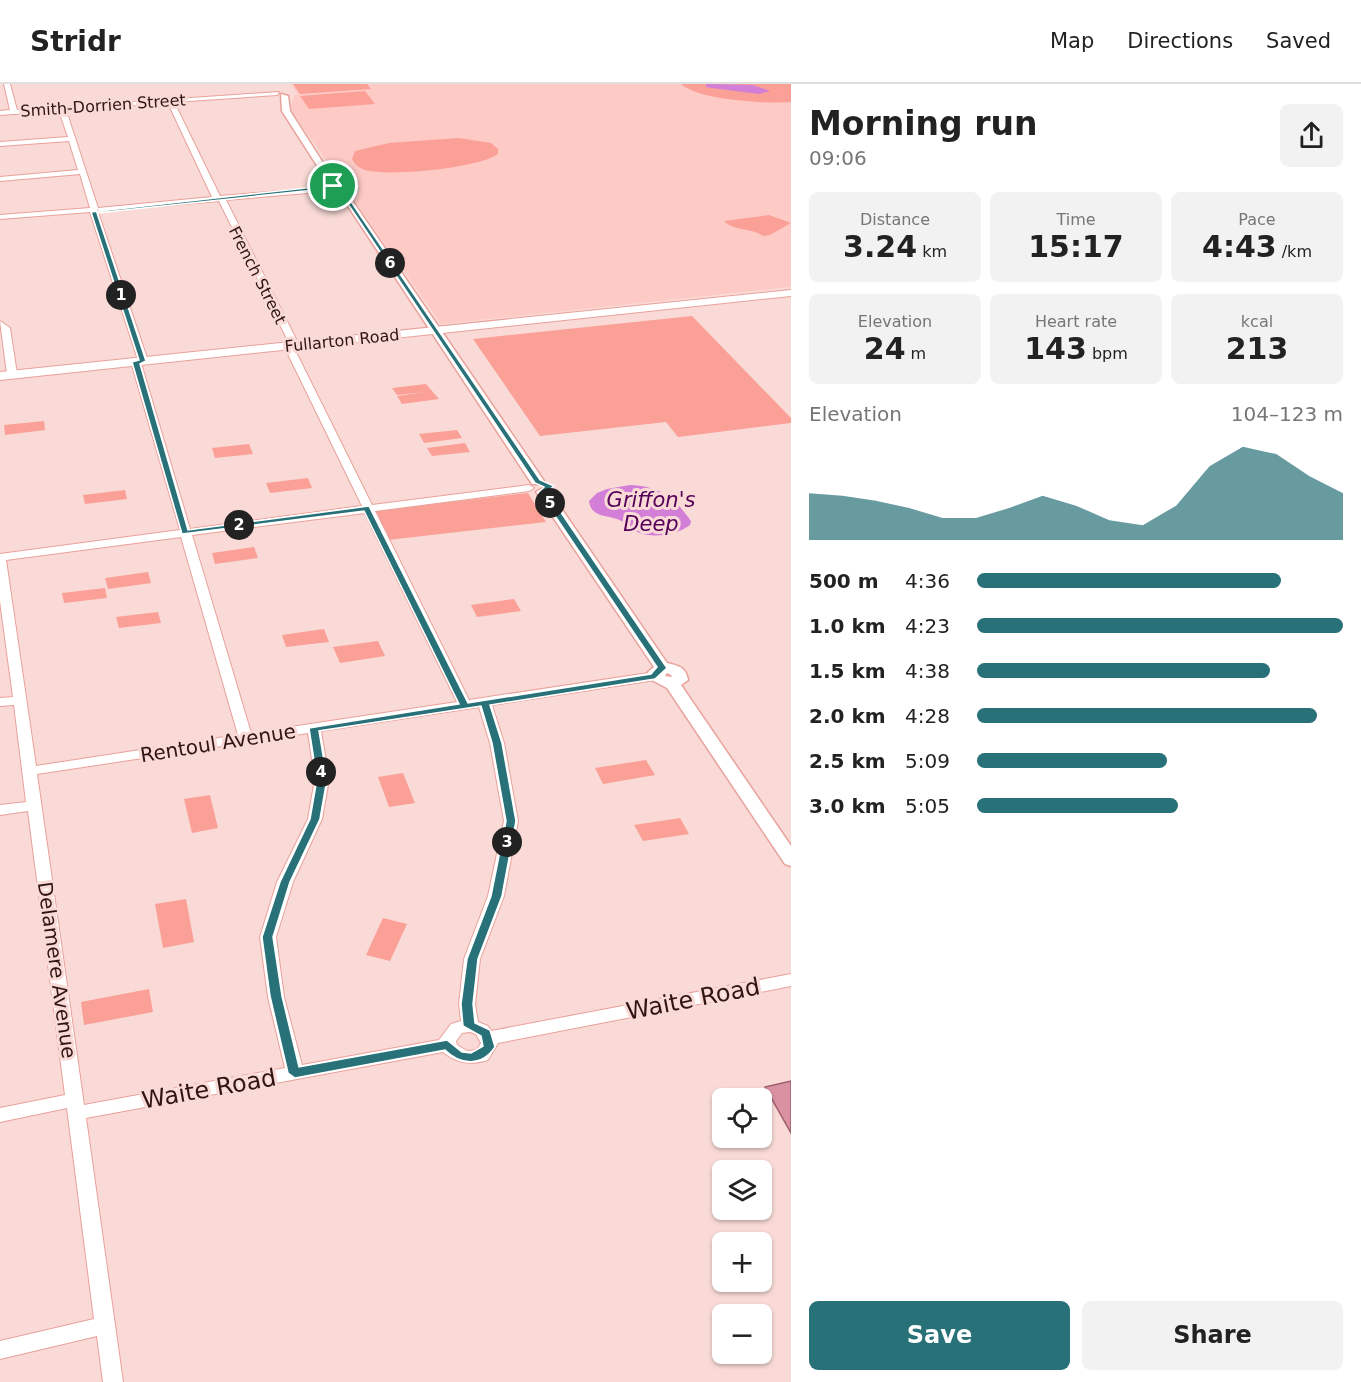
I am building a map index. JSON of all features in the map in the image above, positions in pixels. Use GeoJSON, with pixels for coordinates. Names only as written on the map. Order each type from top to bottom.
{"type":"FeatureCollection","features":[{"type":"Feature","properties":{"kind":"main road","name":"Fullarton Road"},"geometry":{"type":"LineString","coordinates":[[6,375],[791,293]]}},
{"type":"Feature","properties":{"kind":"street"},"geometry":{"type":"LineString","coordinates":[[7,84],[14,112]]}},
{"type":"Feature","properties":{"kind":"street"},"geometry":{"type":"LineString","coordinates":[[244,84],[250,94]]}},
{"type":"Feature","properties":{"kind":"street"},"geometry":{"type":"LineString","coordinates":[[283,92],[286,111],[335,188],[436,330],[536,487],[663,676],[791,860]]}},
{"type":"Feature","properties":{"kind":"street","name":"Smith-Dorrien Street"},"geometry":{"type":"LineString","coordinates":[[0,113],[283,92]]}},
{"type":"Feature","properties":{"kind":"street","name":"French Street"},"geometry":{"type":"LineString","coordinates":[[170,101],[291,345],[366,508],[465,706]]}},
{"type":"Feature","properties":{"kind":"street"},"geometry":{"type":"LineString","coordinates":[[62,108],[139,362],[185,532],[246,738]]}},
{"type":"Feature","properties":{"kind":"street"},"geometry":{"type":"LineString","coordinates":[[0,144],[71,139]]}},
{"type":"Feature","properties":{"kind":"street"},"geometry":{"type":"LineString","coordinates":[[0,179],[82,172]]}},
{"type":"Feature","properties":{"kind":"street"},"geometry":{"type":"LineString","coordinates":[[0,218],[335,188]]}},
{"type":"Feature","properties":{"kind":"street"},"geometry":{"type":"LineString","coordinates":[[0,324],[4,328],[6,375]]}},
{"type":"Feature","properties":{"kind":"street"},"geometry":{"type":"LineString","coordinates":[[0,557],[536,487]]}},
{"type":"Feature","properties":{"kind":"street","name":"Delamere Avenue"},"geometry":{"type":"LineString","coordinates":[[0,557],[112,1382]]}},
{"type":"Feature","properties":{"kind":"street","name":"Rentoul Avenue"},"geometry":{"type":"LineString","coordinates":[[30,771],[663,676]]}},
{"type":"Feature","properties":{"kind":"street"},"geometry":{"type":"LineString","coordinates":[[0,702],[20,700]]}},
{"type":"Feature","properties":{"kind":"street"},"geometry":{"type":"LineString","coordinates":[[470,1026],[467,1004],[472,959],[496,896],[511,821],[497,743],[485,703]]}},
{"type":"Feature","properties":{"kind":"street"},"geometry":{"type":"LineString","coordinates":[[295,1073],[276,996],[268,937],[285,882],[315,819],[322,779],[314,728]]}},
{"type":"Feature","properties":{"kind":"street"},"geometry":{"type":"LineString","coordinates":[[0,810],[34,806]]}},
{"type":"Feature","properties":{"kind":"street","name":"Waite Road"},"geometry":{"type":"LineString","coordinates":[[489,1038],[791,980]]}},
{"type":"Feature","properties":{"kind":"street"},"geometry":{"type":"LineString","coordinates":[[470,1026],[482,1030],[489,1038],[486,1051],[471,1058],[459,1056],[447,1045],[452,1031],[470,1026]]}},
{"type":"Feature","properties":{"kind":"street","name":"Waite Road"},"geometry":{"type":"LineString","coordinates":[[0,1115],[76,1107],[295,1073],[447,1045]]}},
{"type":"Feature","properties":{"kind":"street"},"geometry":{"type":"LineString","coordinates":[[0,1350],[106,1325]]}},
{"type":"Feature","properties":{"kind":"shaded area"},"geometry":{"type":"Polygon","coordinates":[[[291,84],[791,84],[791,287],[441,324],[293,113],[291,107],[294,95],[298,95],[291,84]]]}},
{"type":"Feature","properties":{"kind":"shaded area"},"geometry":{"type":"Polygon","coordinates":[[[293,84],[367,84],[371,89],[300,94],[293,84]]]}},
{"type":"Feature","properties":{"kind":"shaded area"},"geometry":{"type":"Polygon","coordinates":[[[681,84],[791,84],[791,102],[717,97],[702,94],[681,84]]]}},
{"type":"Feature","properties":{"kind":"shaded area"},"geometry":{"type":"Polygon","coordinates":[[[365,91],[375,104],[309,109],[300,96],[365,91]]]}},
{"type":"Feature","properties":{"kind":"shaded area"},"geometry":{"type":"Polygon","coordinates":[[[459,138],[491,143],[498,149],[498,154],[488,159],[454,167],[412,172],[365,170],[357,166],[352,159],[355,151],[389,143],[459,138]]]}},
{"type":"Feature","properties":{"kind":"shaded area"},"geometry":{"type":"Polygon","coordinates":[[[769,215],[791,223],[770,235],[763,236],[753,231],[733,227],[724,221],[769,215]]]}},
{"type":"Feature","properties":{"kind":"shaded area"},"geometry":{"type":"Polygon","coordinates":[[[692,316],[791,418],[791,423],[678,437],[666,422],[540,436],[473,339],[692,316]]]}},
{"type":"Feature","properties":{"kind":"shaded area"},"geometry":{"type":"Polygon","coordinates":[[[426,384],[439,399],[402,404],[397,396],[425,392],[397,395],[392,388],[426,384]]]}},
{"type":"Feature","properties":{"kind":"shaded area"},"geometry":{"type":"Polygon","coordinates":[[[44,421],[45,430],[5,435],[4,425],[44,421]]]}},
{"type":"Feature","properties":{"kind":"shaded area"},"geometry":{"type":"Polygon","coordinates":[[[457,430],[462,438],[424,443],[419,434],[457,430]]]}},
{"type":"Feature","properties":{"kind":"shaded area"},"geometry":{"type":"Polygon","coordinates":[[[465,443],[470,452],[432,456],[427,448],[465,443]]]}},
{"type":"Feature","properties":{"kind":"shaded area"},"geometry":{"type":"Polygon","coordinates":[[[249,444],[253,454],[215,458],[212,448],[249,444]]]}},
{"type":"Feature","properties":{"kind":"shaded area"},"geometry":{"type":"Polygon","coordinates":[[[308,478],[312,488],[270,493],[266,483],[308,478]]]}},
{"type":"Feature","properties":{"kind":"shaded area"},"geometry":{"type":"Polygon","coordinates":[[[125,490],[127,499],[85,504],[83,495],[125,490]]]}},
{"type":"Feature","properties":{"kind":"shaded area"},"geometry":{"type":"Polygon","coordinates":[[[528,493],[546,522],[388,540],[374,511],[528,493]]]}},
{"type":"Feature","properties":{"kind":"shaded area"},"geometry":{"type":"Polygon","coordinates":[[[254,547],[258,558],[215,564],[212,553],[254,547]]]}},
{"type":"Feature","properties":{"kind":"shaded area"},"geometry":{"type":"Polygon","coordinates":[[[148,572],[151,583],[108,589],[105,578],[148,572]]]}},
{"type":"Feature","properties":{"kind":"shaded area"},"geometry":{"type":"Polygon","coordinates":[[[105,588],[107,598],[64,603],[62,593],[105,588]]]}},
{"type":"Feature","properties":{"kind":"shaded area"},"geometry":{"type":"Polygon","coordinates":[[[514,599],[521,611],[477,617],[471,605],[514,599]]]}},
{"type":"Feature","properties":{"kind":"shaded area"},"geometry":{"type":"Polygon","coordinates":[[[158,612],[161,623],[119,628],[116,617],[158,612]]]}},
{"type":"Feature","properties":{"kind":"shaded area"},"geometry":{"type":"Polygon","coordinates":[[[324,629],[329,642],[286,647],[282,635],[324,629]]]}},
{"type":"Feature","properties":{"kind":"shaded area"},"geometry":{"type":"Polygon","coordinates":[[[378,641],[385,656],[340,663],[333,647],[378,641]]]}},
{"type":"Feature","properties":{"kind":"shaded area"},"geometry":{"type":"Polygon","coordinates":[[[646,760],[655,775],[603,784],[595,768],[646,760]]]}},
{"type":"Feature","properties":{"kind":"shaded area"},"geometry":{"type":"Polygon","coordinates":[[[403,773],[415,803],[389,807],[378,777],[403,773]]]}},
{"type":"Feature","properties":{"kind":"shaded area"},"geometry":{"type":"Polygon","coordinates":[[[210,795],[218,828],[192,833],[184,799],[210,795]]]}},
{"type":"Feature","properties":{"kind":"shaded area"},"geometry":{"type":"Polygon","coordinates":[[[680,818],[689,834],[643,841],[634,825],[680,818]]]}},
{"type":"Feature","properties":{"kind":"shaded area"},"geometry":{"type":"Polygon","coordinates":[[[186,899],[194,942],[163,948],[155,904],[186,899]]]}},
{"type":"Feature","properties":{"kind":"shaded area"},"geometry":{"type":"Polygon","coordinates":[[[383,918],[407,924],[390,961],[366,955],[383,918]]]}},
{"type":"Feature","properties":{"kind":"shaded area"},"geometry":{"type":"Polygon","coordinates":[[[149,989],[153,1012],[84,1025],[81,1002],[149,989]]]}},
{"type":"Feature","properties":{"kind":"water"},"geometry":{"type":"Polygon","coordinates":[[[706,84],[753,85],[770,91],[759,94],[706,87],[706,84]]]}},
{"type":"Feature","properties":{"kind":"water","name":"Griffon's Deep"},"geometry":{"type":"Polygon","coordinates":[[[630,485],[650,488],[665,495],[685,513],[691,521],[690,525],[672,533],[643,534],[620,520],[596,513],[590,506],[589,501],[597,493],[630,485]]]}},
{"type":"Feature","properties":{"kind":"building"},"geometry":{"type":"Polygon","coordinates":[[[791,1081],[791,1133],[772,1099],[772,1088],[765,1087],[791,1081]]]}},
{"type":"Feature","properties":{"kind":"route"},"geometry":{"type":"LineString","coordinates":[[333,186],[331,189],[218,197],[100,209],[94,212],[143,361],[136,362],[185,532],[366,508],[465,706],[485,703],[497,743],[511,821],[496,896],[472,959],[467,1004],[470,1026],[486,1034],[489,1038],[489,1047],[482,1055],[471,1058],[453,1053],[447,1045],[295,1073],[276,996],[268,937],[285,882],[315,819],[322,779],[314,728],[485,703],[655,676],[656,672],[662,668],[543,492],[550,486],[544,482],[537,482],[340,190],[343,188],[333,186]]}}]}
